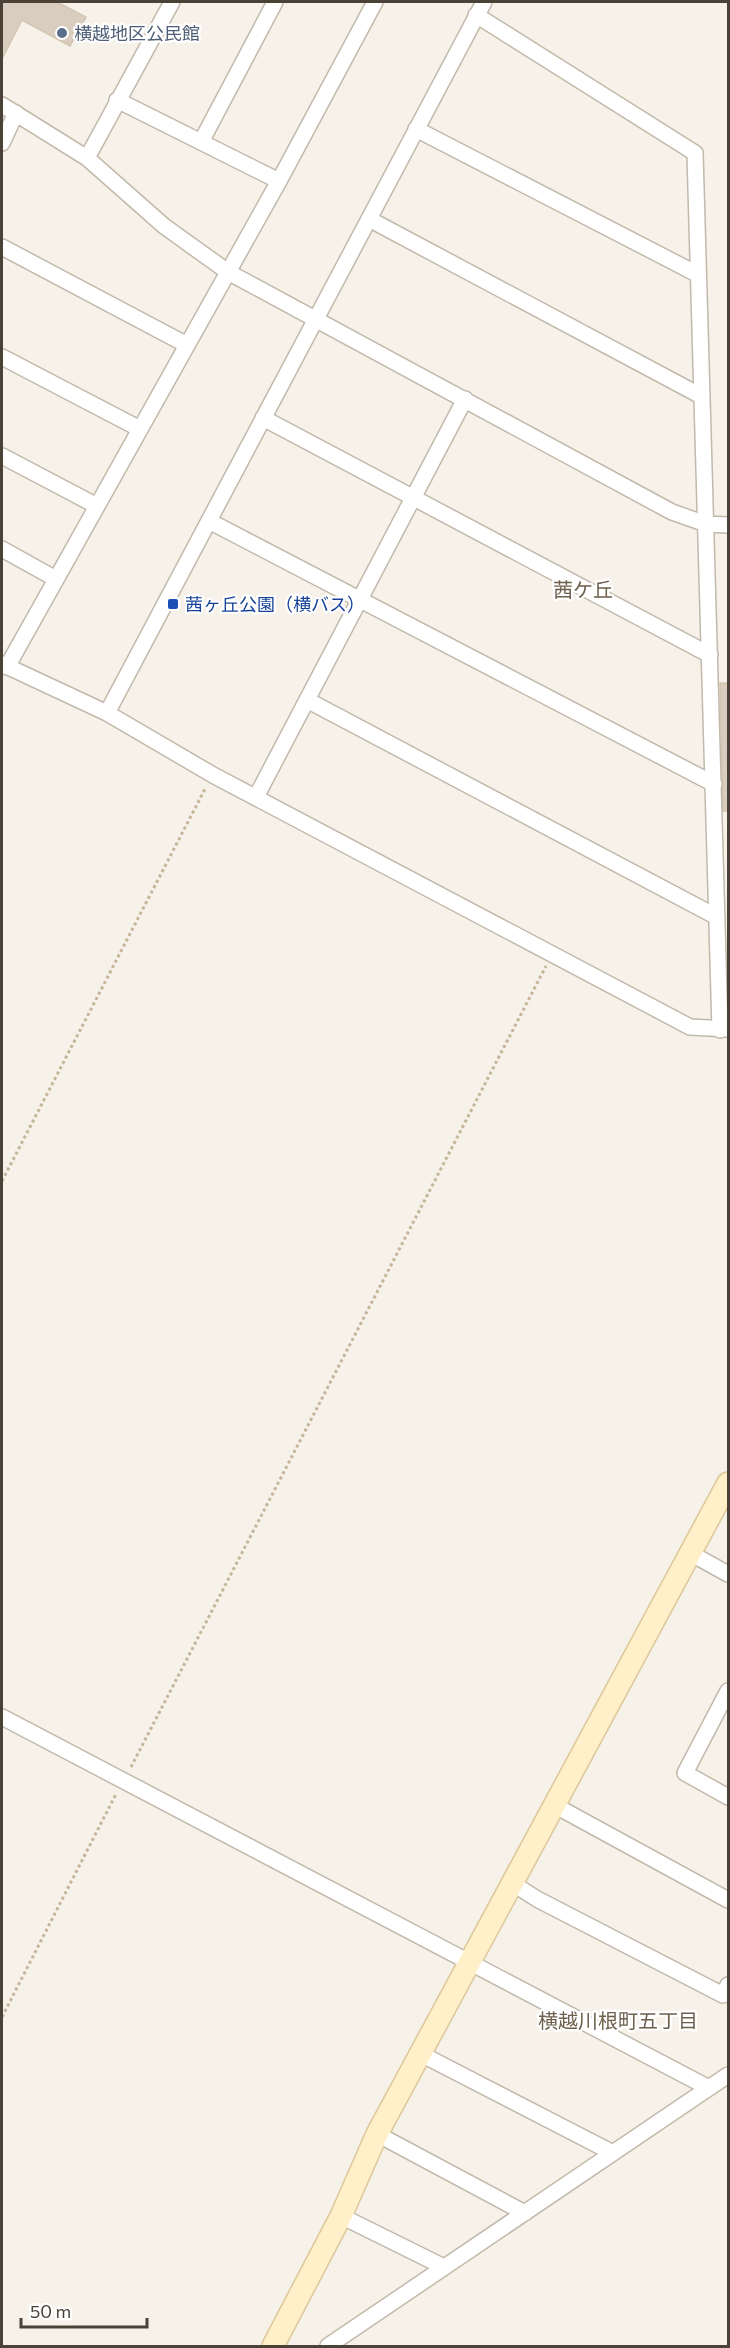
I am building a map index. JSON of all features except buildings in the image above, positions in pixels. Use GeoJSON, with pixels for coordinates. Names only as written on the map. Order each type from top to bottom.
{"type":"FeatureCollection","features":[{"type":"Feature","properties":{"kind":"street"},"geometry":{"type":"LineString","coordinates":[[87,158],[172,2]]}},
{"type":"Feature","properties":{"kind":"street"},"geometry":{"type":"LineString","coordinates":[[201,142],[275,2]]}},
{"type":"Feature","properties":{"kind":"street"},"geometry":{"type":"LineString","coordinates":[[107,713],[480,8],[695,153],[717,917],[724,1029],[690,1027],[213,775],[107,713],[4,665],[56,579],[279,181],[375,2]]}},
{"type":"Feature","properties":{"kind":"street"},"geometry":{"type":"LineString","coordinates":[[117,100],[279,181]]}},
{"type":"Feature","properties":{"kind":"street"},"geometry":{"type":"LineString","coordinates":[[2,105],[87,158],[164,226],[228,272],[672,512],[706,524],[729,525]]}},
{"type":"Feature","properties":{"kind":"street"},"geometry":{"type":"LineString","coordinates":[[2,143],[16,113]]}},
{"type":"Feature","properties":{"kind":"street"},"geometry":{"type":"LineString","coordinates":[[416,129],[698,274]]}},
{"type":"Feature","properties":{"kind":"street"},"geometry":{"type":"LineString","coordinates":[[369,219],[701,396]]}},
{"type":"Feature","properties":{"kind":"street"},"geometry":{"type":"LineString","coordinates":[[2,247],[187,345]]}},
{"type":"Feature","properties":{"kind":"street"},"geometry":{"type":"LineString","coordinates":[[2,357],[140,429]]}},
{"type":"Feature","properties":{"kind":"street"},"geometry":{"type":"LineString","coordinates":[[256,797],[465,399]]}},
{"type":"Feature","properties":{"kind":"street"},"geometry":{"type":"LineString","coordinates":[[263,418],[710,655]]}},
{"type":"Feature","properties":{"kind":"street"},"geometry":{"type":"LineString","coordinates":[[2,456],[96,506]]}},
{"type":"Feature","properties":{"kind":"street"},"geometry":{"type":"LineString","coordinates":[[209,521],[714,784]]}},
{"type":"Feature","properties":{"kind":"street"},"geometry":{"type":"LineString","coordinates":[[2,549],[56,579]]}},
{"type":"Feature","properties":{"kind":"street"},"geometry":{"type":"LineString","coordinates":[[307,700],[717,917]]}},
{"type":"Feature","properties":{"kind":"street"},"geometry":{"type":"LineString","coordinates":[[273,2346],[341,2216],[377,2134],[729,1483]]}},
{"type":"Feature","properties":{"kind":"street"},"geometry":{"type":"LineString","coordinates":[[690,1553],[729,1574]]}},
{"type":"Feature","properties":{"kind":"street"},"geometry":{"type":"LineString","coordinates":[[729,1691],[685,1773],[729,1797]]}},
{"type":"Feature","properties":{"kind":"street"},"geometry":{"type":"LineString","coordinates":[[2,1716],[709,2088]]}},
{"type":"Feature","properties":{"kind":"street"},"geometry":{"type":"LineString","coordinates":[[554,1805],[729,1900]]}},
{"type":"Feature","properties":{"kind":"street"},"geometry":{"type":"LineString","coordinates":[[512,1883],[537,1899],[727,1993]]}},
{"type":"Feature","properties":{"kind":"street"},"geometry":{"type":"LineString","coordinates":[[421,2054],[613,2153]]}},
{"type":"Feature","properties":{"kind":"street"},"geometry":{"type":"LineString","coordinates":[[328,2346],[729,2075]]}},
{"type":"Feature","properties":{"kind":"street"},"geometry":{"type":"LineString","coordinates":[[377,2134],[525,2212]]}},
{"type":"Feature","properties":{"kind":"street"},"geometry":{"type":"LineString","coordinates":[[341,2216],[444,2267]]}},
{"type":"Feature","properties":{"kind":"path"},"geometry":{"type":"LineString","coordinates":[[2,1181],[213,775]]}},
{"type":"Feature","properties":{"kind":"path"},"geometry":{"type":"LineString","coordinates":[[2,2017],[552,954]]}},
{"type":"Feature","properties":{"kind":"place","name":"横越地区公民館"},"geometry":{"type":"Point","coordinates":[62,33]}},
{"type":"Feature","properties":{"kind":"place","name":"茜ヶ丘公園（横バス）"},"geometry":{"type":"Point","coordinates":[173,604]}},
{"type":"Feature","properties":{"kind":"district","name":"茜ケ丘"},"geometry":{"type":"Point","coordinates":[583,589]}},
{"type":"Feature","properties":{"kind":"district","name":"横越川根町五丁目"},"geometry":{"type":"Point","coordinates":[618,2020]}}]}
